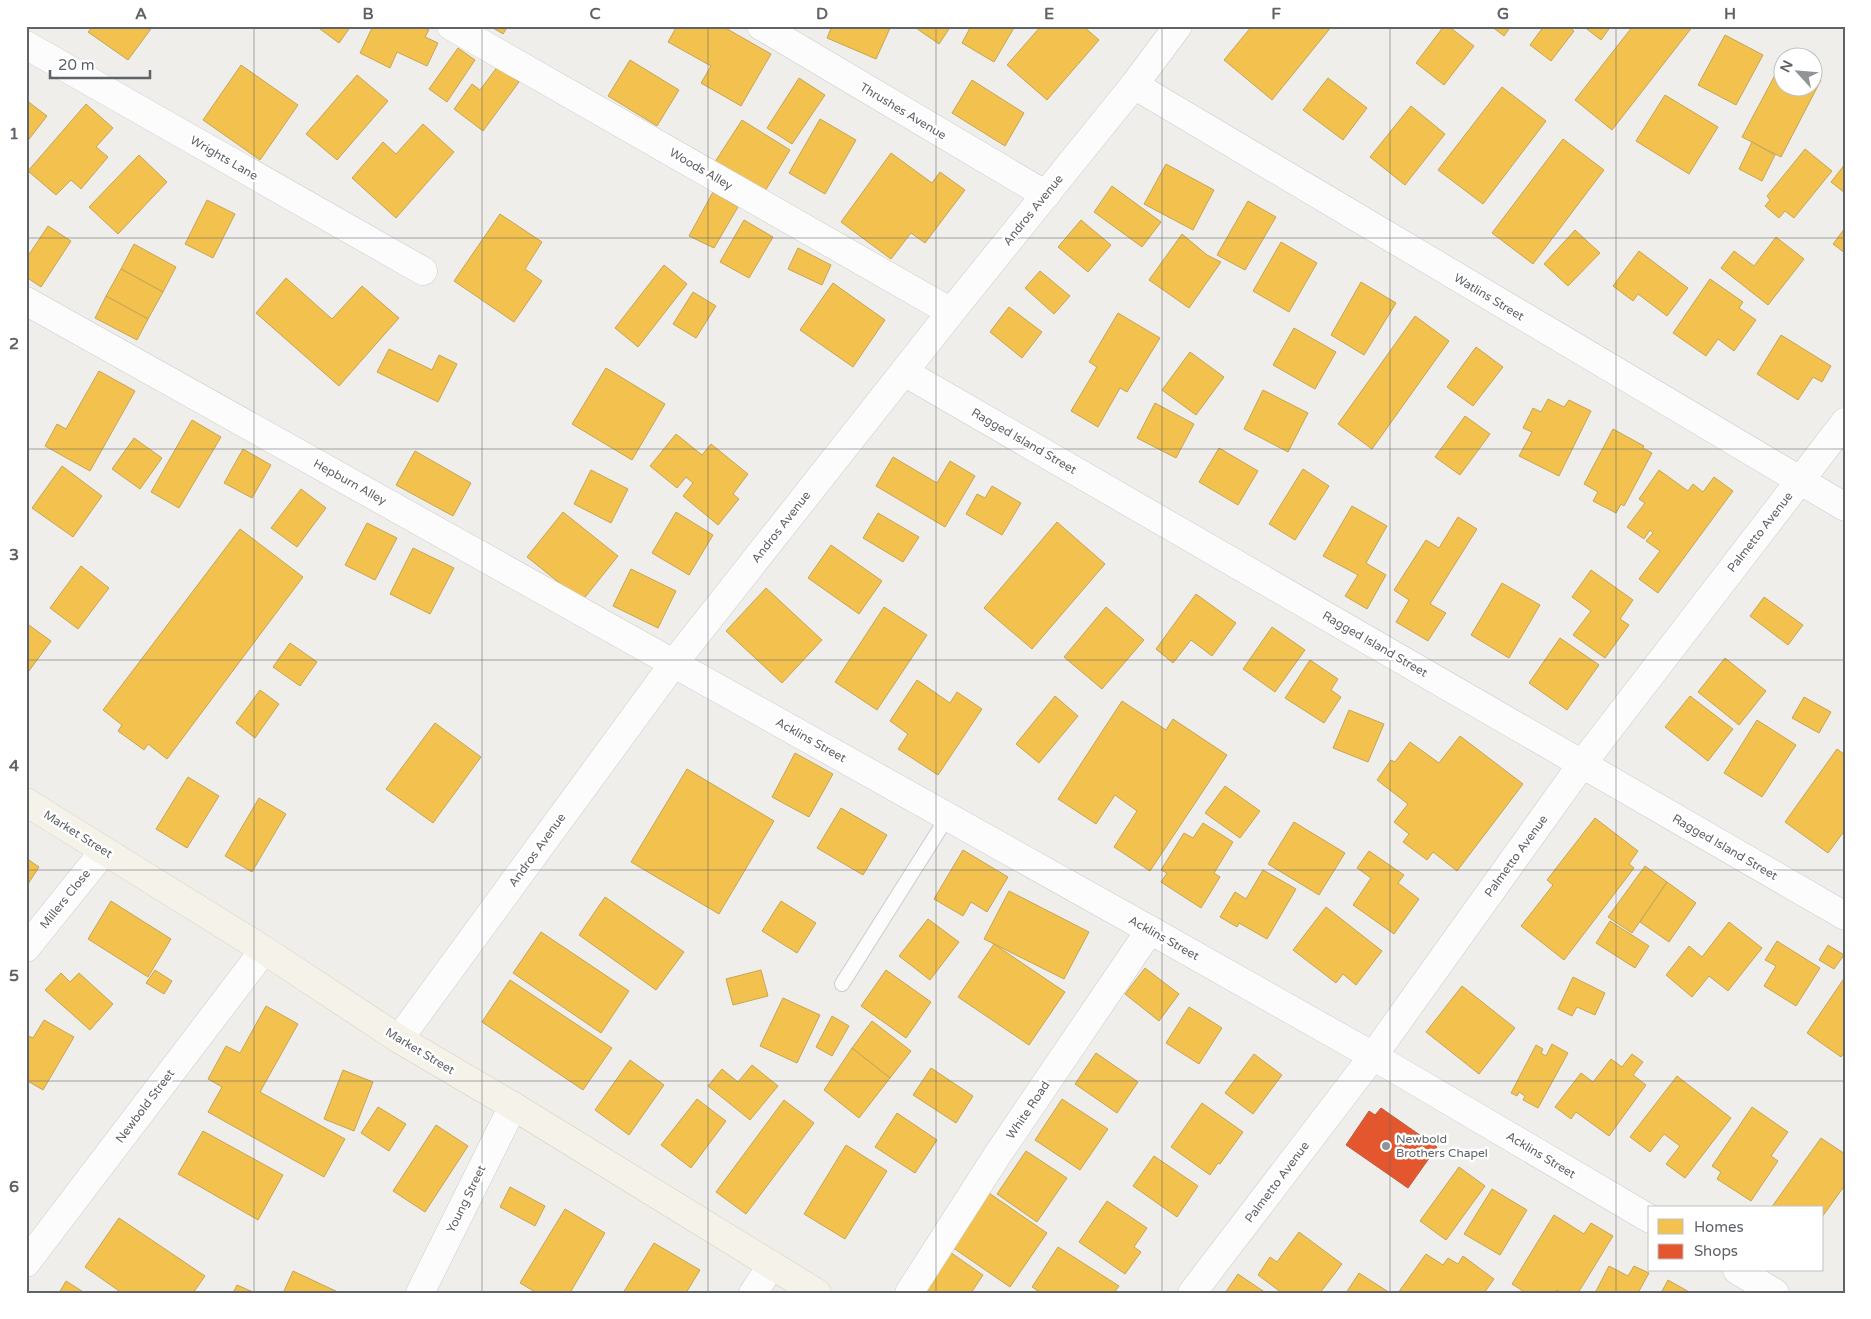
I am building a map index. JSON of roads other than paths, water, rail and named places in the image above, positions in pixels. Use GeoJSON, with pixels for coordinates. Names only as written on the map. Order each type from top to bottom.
{"type":"FeatureCollection","features":[{"type":"Feature","properties":{"kind":"main road","name":"Market Street"},"geometry":{"type":"LineString","coordinates":[[26,802],[264,950],[398,1039],[513,1106],[818,1293]]}},
{"type":"Feature","properties":{"kind":"street","name":"Woods Alley"},"geometry":{"type":"LineString","coordinates":[[450,26],[951,312]]}},
{"type":"Feature","properties":{"kind":"street","name":"Thrushes Avenue"},"geometry":{"type":"LineString","coordinates":[[761,26],[1046,195]]}},
{"type":"Feature","properties":{"kind":"street","name":"Andros Avenue"},"geometry":{"type":"LineString","coordinates":[[398,1039],[674,663],[951,312],[1134,85],[1172,28]]}},
{"type":"Feature","properties":{"kind":"street","name":"Wrights Lane"},"geometry":{"type":"LineString","coordinates":[[26,45],[423,271]]}},
{"type":"Feature","properties":{"kind":"street","name":"Watlins Street"},"geometry":{"type":"LineString","coordinates":[[1134,85],[1845,508]]}},
{"type":"Feature","properties":{"kind":"street","name":"Hepburn Alley"},"geometry":{"type":"LineString","coordinates":[[26,301],[674,663]]}},
{"type":"Feature","properties":{"kind":"street","name":"Ragged Island Street"},"geometry":{"type":"LineString","coordinates":[[904,372],[1845,916]]}},
{"type":"Feature","properties":{"kind":"street","name":"Palmetto Avenue"},"geometry":{"type":"LineString","coordinates":[[1192,1293],[1373,1056],[1582,764],[1845,422]]}},
{"type":"Feature","properties":{"kind":"street","name":"Acklins Street"},"geometry":{"type":"LineString","coordinates":[[674,663],[1373,1056],[1648,1218]]}},
{"type":"Feature","properties":{"kind":"street","name":"Millers Close"},"geometry":{"type":"LineString","coordinates":[[26,948],[104,851]]}},
{"type":"Feature","properties":{"kind":"street","name":"White Road"},"geometry":{"type":"LineString","coordinates":[[909,1293],[998,1154],[1150,930]]}},
{"type":"Feature","properties":{"kind":"street","name":"Newbold Street"},"geometry":{"type":"LineString","coordinates":[[26,1263],[264,950]]}},
{"type":"Feature","properties":{"kind":"street","name":"Young Street"},"geometry":{"type":"LineString","coordinates":[[420,1293],[513,1106]]}},
{"type":"Feature","properties":{"kind":"street"},"geometry":{"type":"LineString","coordinates":[[753,1293],[772,1265]]}},
{"type":"Feature","properties":{"kind":"street"},"geometry":{"type":"LineString","coordinates":[[1740,1272],[1775,1293]]}},
{"type":"Feature","properties":{"kind":"lane"},"geometry":{"type":"LineString","coordinates":[[842,984],[948,816]]}},
{"type":"Feature","properties":{"kind":"place","name":"Newbold Brothers Chapel"},"geometry":{"type":"Point","coordinates":[1386,1146]}}]}
